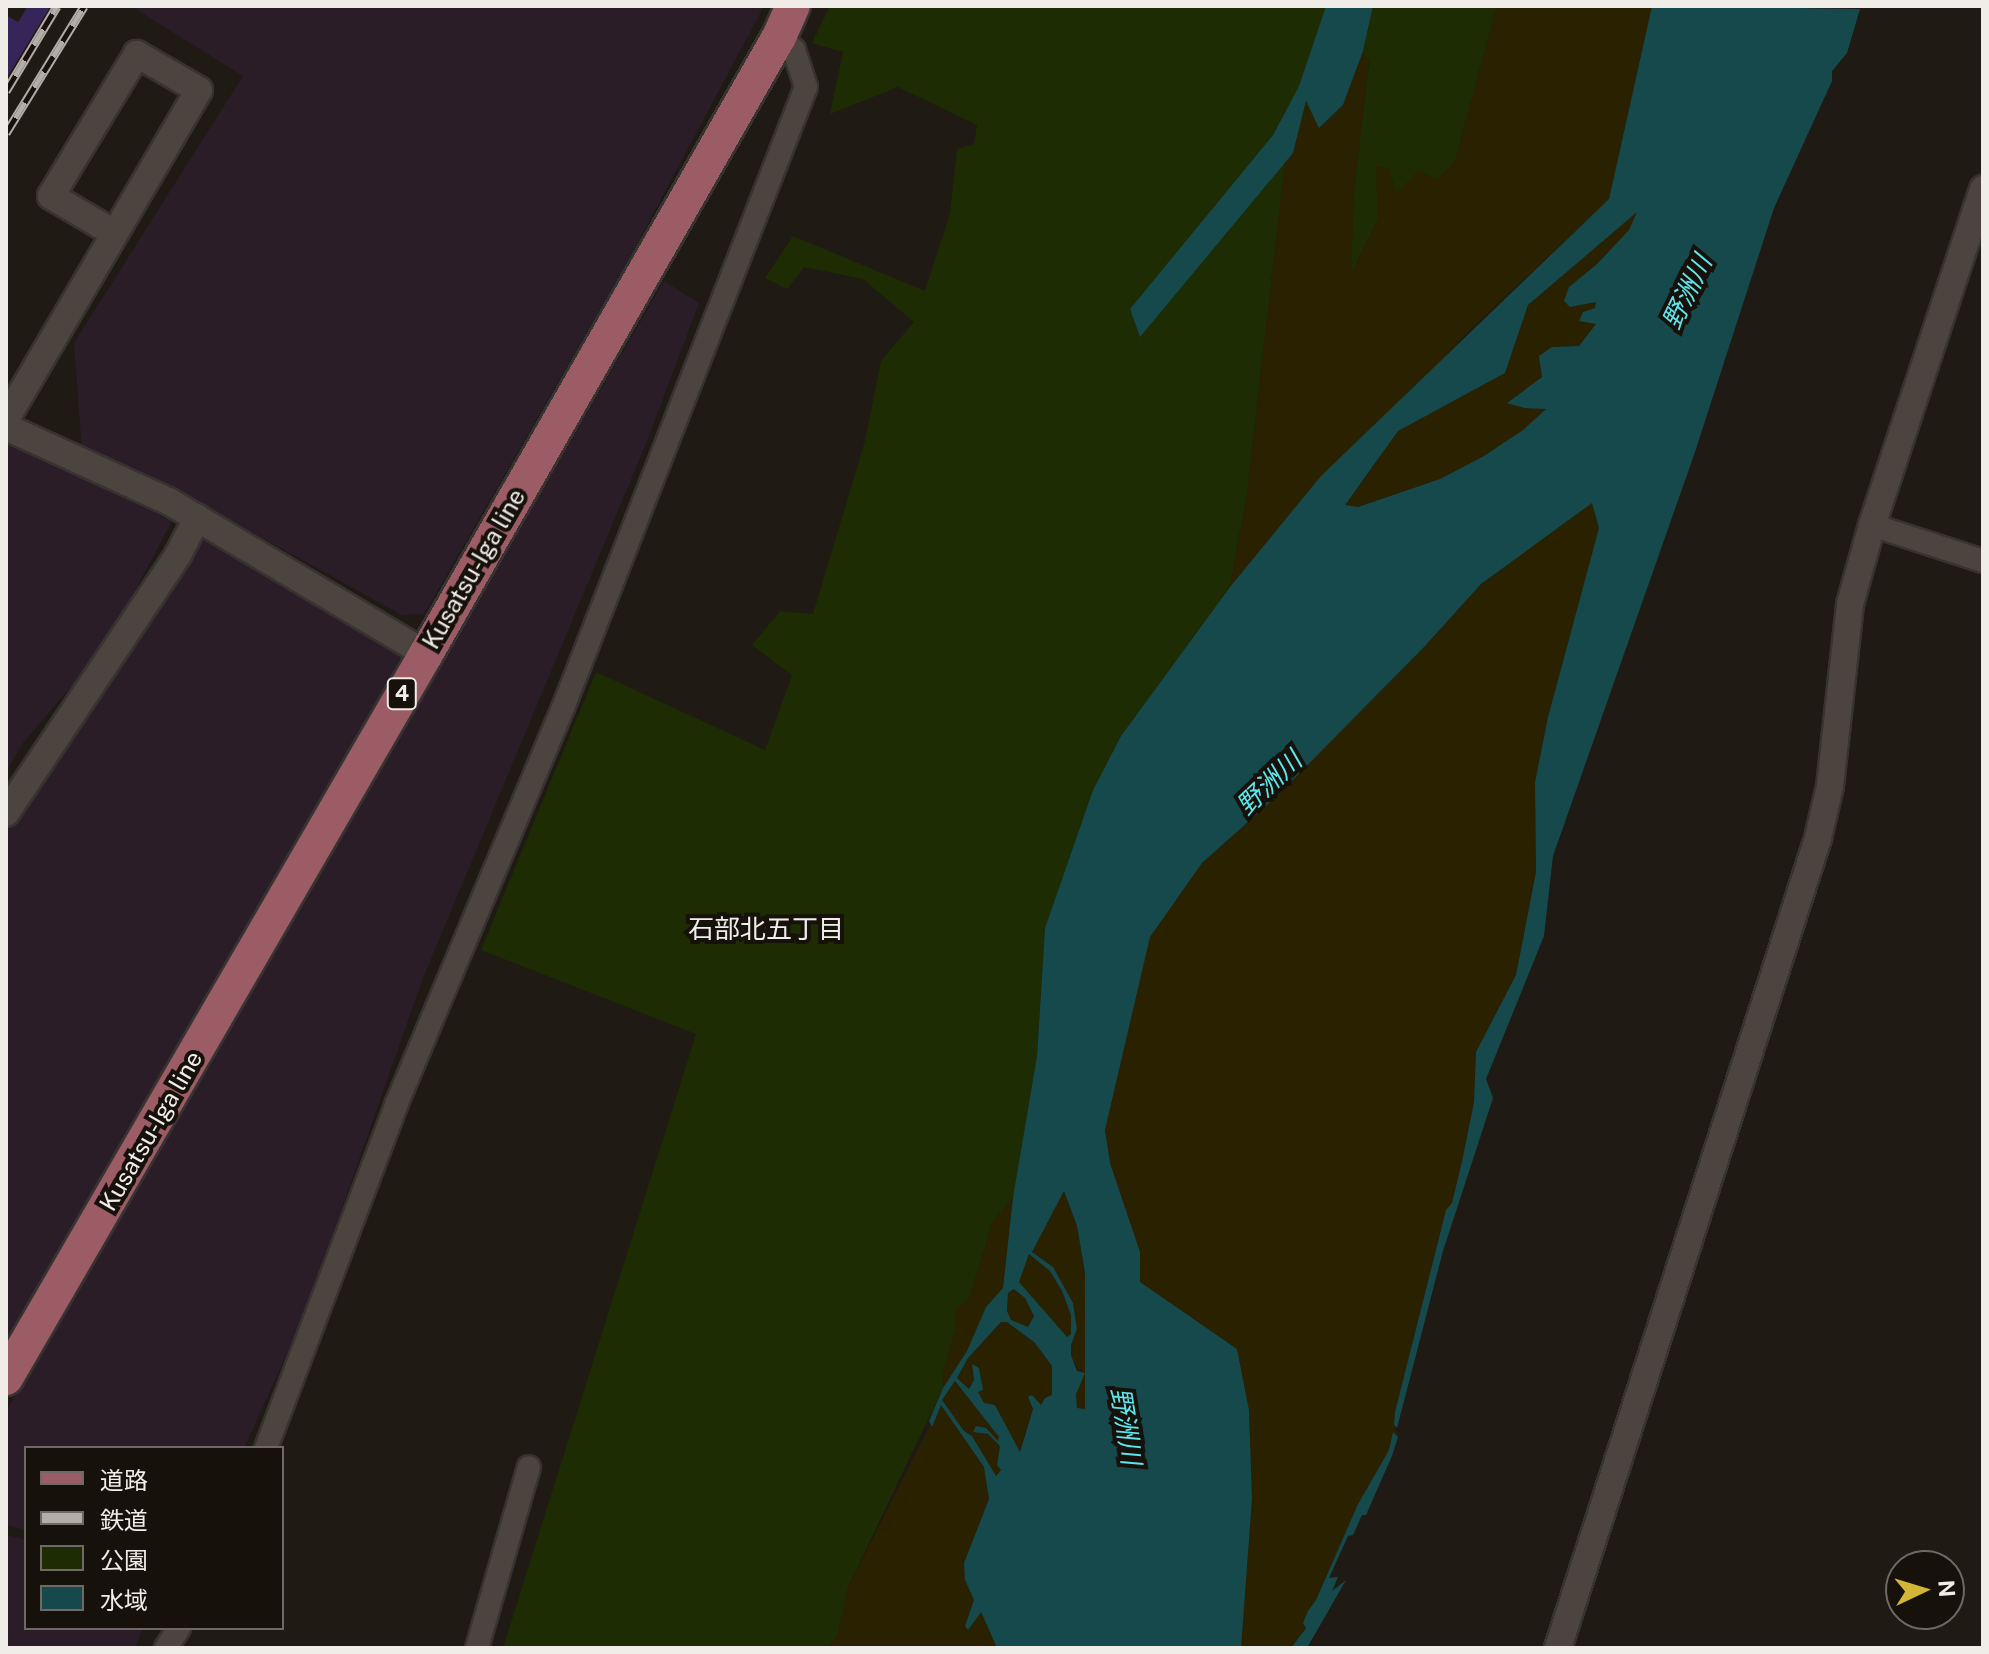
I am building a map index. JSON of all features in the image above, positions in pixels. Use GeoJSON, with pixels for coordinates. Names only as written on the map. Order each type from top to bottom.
{"type":"FeatureCollection","features":[{"type":"Feature","properties":{"kind":"main road","name":"Kusatsu-Iga line"},"geometry":{"type":"LineString","coordinates":[[6,1378],[426,654],[779,37],[793,6]]}},
{"type":"Feature","properties":{"kind":"street"},"geometry":{"type":"LineString","coordinates":[[267,1446],[396,1105],[563,708],[806,87],[794,50],[779,37]]}},
{"type":"Feature","properties":{"kind":"street"},"geometry":{"type":"LineString","coordinates":[[6,419],[199,90],[137,54],[51,196],[114,233]]}},
{"type":"Feature","properties":{"kind":"street"},"geometry":{"type":"LineString","coordinates":[[1558,1648],[1818,838],[1830,786],[1850,604],[1872,525],[1983,189]]}},
{"type":"Feature","properties":{"kind":"street"},"geometry":{"type":"LineString","coordinates":[[6,427],[170,502],[426,654]]}},
{"type":"Feature","properties":{"kind":"street"},"geometry":{"type":"LineString","coordinates":[[6,813],[169,568],[197,518]]}},
{"type":"Feature","properties":{"kind":"street"},"geometry":{"type":"LineString","coordinates":[[1872,525],[1983,561]]}},
{"type":"Feature","properties":{"kind":"street"},"geometry":{"type":"LineString","coordinates":[[477,1648],[529,1467]]}},
{"type":"Feature","properties":{"kind":"street"},"geometry":{"type":"LineString","coordinates":[[166,1648],[178,1630]]}},
{"type":"Feature","properties":{"kind":"shaded area"},"geometry":{"type":"Polygon","coordinates":[[[131,6],[764,6],[628,261],[424,614],[402,615],[147,474],[82,451],[74,343],[243,76],[131,6]]]}},
{"type":"Feature","properties":{"kind":"shaded area"},"geometry":{"type":"Polygon","coordinates":[[[664,281],[699,303],[647,441],[423,978],[304,1316],[245,1446],[24,1446],[24,1530],[6,1525],[6,1412],[664,281]]]}},
{"type":"Feature","properties":{"kind":"shaded area"},"geometry":{"type":"Polygon","coordinates":[[[6,442],[172,521],[131,598],[74,683],[22,744],[6,773],[6,442]]]}},
{"type":"Feature","properties":{"kind":"shaded area"},"geometry":{"type":"Polygon","coordinates":[[[209,537],[402,656],[6,1350],[6,821],[76,733],[199,541],[209,537]]]}},
{"type":"Feature","properties":{"kind":"shaded area"},"geometry":{"type":"Polygon","coordinates":[[[6,1535],[24,1540],[24,1630],[142,1630],[135,1648],[6,1648],[6,1535]]]}},
{"type":"Feature","properties":{"kind":"green space"},"geometry":{"type":"Polygon","coordinates":[[[830,6],[1326,6],[1299,86],[1273,135],[1130,309],[1140,336],[1285,162],[1247,494],[1230,587],[1121,736],[1093,790],[1045,928],[1037,1056],[1013,1197],[992,1223],[970,1297],[955,1311],[955,1331],[944,1369],[943,1388],[849,1585],[837,1636],[829,1648],[503,1648],[696,1034],[481,950],[596,672],[765,750],[792,675],[752,645],[780,611],[813,614],[865,441],[881,361],[914,322],[863,279],[804,267],[787,289],[765,278],[793,236],[925,291],[950,213],[957,149],[974,144],[977,125],[898,87],[830,114],[843,52],[812,43],[830,6]]]}},
{"type":"Feature","properties":{"kind":"green space"},"geometry":{"type":"Polygon","coordinates":[[[1373,6],[1497,6],[1455,161],[1439,179],[1396,194],[1377,166],[1378,219],[1350,276],[1354,190],[1369,62],[1363,51],[1373,6]]]}},
{"type":"Feature","properties":{"kind":"sand"},"geometry":{"type":"Polygon","coordinates":[[[1497,6],[1652,6],[1609,199],[1468,332],[1230,587],[1247,494],[1285,162],[1293,153],[1306,99],[1320,127],[1343,105],[1363,51],[1369,61],[1354,190],[1351,274],[1378,219],[1376,166],[1389,168],[1396,193],[1418,171],[1439,179],[1455,161],[1497,6]]]}},
{"type":"Feature","properties":{"kind":"sand"},"geometry":{"type":"Polygon","coordinates":[[[1639,210],[1629,230],[1597,264],[1569,287],[1596,302],[1595,308],[1580,321],[1597,323],[1579,346],[1552,347],[1542,377],[1508,402],[1524,408],[1547,408],[1523,430],[1484,456],[1440,479],[1357,507],[1345,505],[1398,431],[1505,373],[1528,305],[1639,210]]]}},
{"type":"Feature","properties":{"kind":"sand"},"geometry":{"type":"Polygon","coordinates":[[[1592,502],[1599,528],[1548,717],[1535,782],[1536,872],[1516,975],[1476,1052],[1474,1102],[1452,1203],[1446,1210],[1395,1412],[1394,1425],[1398,1437],[1393,1433],[1389,1450],[1358,1504],[1316,1600],[1308,1611],[1303,1623],[1306,1627],[1291,1648],[1241,1648],[1252,1499],[1249,1410],[1237,1349],[1140,1282],[1140,1252],[1110,1163],[1105,1130],[1150,937],[1202,863],[1276,797],[1425,646],[1481,584],[1592,502]]]}},
{"type":"Feature","properties":{"kind":"sand"},"geometry":{"type":"Polygon","coordinates":[[[1064,1191],[1077,1226],[1085,1273],[1086,1409],[1077,1409],[1076,1394],[1081,1375],[1071,1355],[1077,1329],[1073,1303],[1053,1267],[1032,1252],[1064,1191]]]}},
{"type":"Feature","properties":{"kind":"sand"},"geometry":{"type":"Polygon","coordinates":[[[1013,1197],[1003,1288],[986,1307],[967,1351],[943,1388],[944,1369],[955,1331],[955,1311],[970,1297],[992,1223],[1013,1197]]]}},
{"type":"Feature","properties":{"kind":"sand"},"geometry":{"type":"Polygon","coordinates":[[[1029,1254],[1050,1271],[1062,1291],[1071,1315],[1071,1334],[1066,1337],[1019,1282],[1029,1254]]]}},
{"type":"Feature","properties":{"kind":"sand"},"geometry":{"type":"Polygon","coordinates":[[[1014,1289],[1025,1298],[1034,1316],[1028,1327],[1011,1320],[1007,1311],[1008,1293],[1014,1289]]]}},
{"type":"Feature","properties":{"kind":"sand"},"geometry":{"type":"Polygon","coordinates":[[[1001,1322],[1007,1322],[1034,1342],[1052,1366],[1052,1395],[1041,1405],[1035,1401],[1019,1453],[996,1405],[984,1403],[977,1392],[978,1373],[971,1369],[974,1379],[969,1389],[957,1378],[968,1358],[1001,1322]]]}},
{"type":"Feature","properties":{"kind":"sand"},"geometry":{"type":"Polygon","coordinates":[[[955,1381],[999,1437],[999,1442],[986,1428],[974,1432],[988,1435],[1000,1446],[997,1465],[1001,1470],[995,1476],[972,1436],[964,1431],[942,1400],[955,1381]]]}},
{"type":"Feature","properties":{"kind":"sand"},"geometry":{"type":"Polygon","coordinates":[[[941,1404],[984,1467],[989,1498],[964,1563],[965,1580],[974,1600],[968,1629],[980,1611],[997,1648],[829,1648],[837,1636],[849,1585],[941,1404]]]}},
{"type":"Feature","properties":{"kind":"water"},"geometry":{"type":"Polygon","coordinates":[[[1326,6],[1373,6],[1363,51],[1343,105],[1319,128],[1306,101],[1293,153],[1140,337],[1130,309],[1273,135],[1299,86],[1326,6]]]}},
{"type":"Feature","properties":{"kind":"water","name":"野洲川"},"geometry":{"type":"Polygon","coordinates":[[[1652,6],[1860,9],[1847,53],[1832,71],[1832,81],[1774,208],[1695,452],[1553,856],[1544,936],[1486,1079],[1493,1098],[1443,1251],[1397,1428],[1394,1425],[1395,1412],[1446,1210],[1452,1203],[1462,1161],[1474,1102],[1476,1052],[1516,975],[1536,872],[1535,782],[1548,717],[1599,528],[1592,503],[1481,584],[1425,646],[1276,797],[1202,863],[1150,937],[1105,1130],[1110,1163],[1140,1252],[1140,1282],[1237,1349],[1249,1410],[1252,1499],[1241,1648],[997,1648],[981,1612],[968,1630],[965,1626],[974,1600],[965,1580],[964,1563],[989,1499],[984,1467],[941,1405],[932,1427],[929,1421],[943,1388],[967,1351],[986,1307],[1003,1288],[1013,1197],[1037,1056],[1045,928],[1093,790],[1121,736],[1230,587],[1321,476],[1609,199],[1652,6]],[[1637,212],[1528,305],[1505,373],[1398,431],[1345,505],[1358,507],[1440,479],[1484,456],[1523,430],[1546,409],[1507,403],[1542,377],[1539,356],[1552,347],[1579,346],[1596,324],[1579,321],[1583,312],[1595,308],[1596,302],[1570,307],[1564,301],[1569,287],[1597,264],[1629,230],[1637,212]],[[1064,1191],[1032,1252],[1053,1267],[1073,1303],[1077,1329],[1071,1355],[1077,1371],[1085,1373],[1085,1273],[1077,1226],[1064,1191]],[[1029,1254],[1019,1282],[1067,1337],[1071,1334],[1071,1315],[1062,1291],[1050,1271],[1029,1254]],[[1014,1289],[1008,1293],[1007,1311],[1011,1320],[1028,1327],[1034,1316],[1025,1298],[1014,1289]],[[1001,1322],[968,1358],[957,1378],[969,1389],[974,1380],[972,1364],[979,1368],[983,1390],[978,1392],[984,1403],[995,1405],[1020,1452],[1033,1409],[1028,1397],[1032,1395],[1041,1405],[1045,1398],[1052,1395],[1052,1366],[1034,1342],[1007,1322],[1001,1322]],[[1085,1373],[1076,1394],[1077,1408],[1085,1409],[1085,1373]],[[955,1381],[942,1400],[964,1431],[972,1436],[996,1476],[1001,1470],[997,1465],[1000,1446],[988,1434],[973,1432],[976,1426],[986,1428],[998,1441],[999,1437],[955,1381]]]}},
{"type":"Feature","properties":{"kind":"water"},"geometry":{"type":"Polygon","coordinates":[[[1393,1432],[1398,1437],[1392,1456],[1366,1515],[1362,1515],[1353,1535],[1348,1536],[1329,1578],[1338,1577],[1332,1591],[1346,1580],[1307,1648],[1291,1648],[1306,1628],[1303,1623],[1308,1611],[1316,1600],[1358,1504],[1389,1450],[1393,1432]]]}},
{"type":"Feature","properties":{"kind":"building"},"geometry":{"type":"Polygon","coordinates":[[[28,6],[50,7],[6,79],[6,15],[18,22],[28,6]]]}},
{"type":"Feature","properties":{"kind":"railway"},"geometry":{"type":"LineString","coordinates":[[6,91],[57,6]]}},
{"type":"Feature","properties":{"kind":"railway"},"geometry":{"type":"LineString","coordinates":[[6,133],[84,6]]}},
{"type":"Feature","properties":{"kind":"district","name":"石部北五丁目"},"geometry":{"type":"Point","coordinates":[766,929]}}]}
